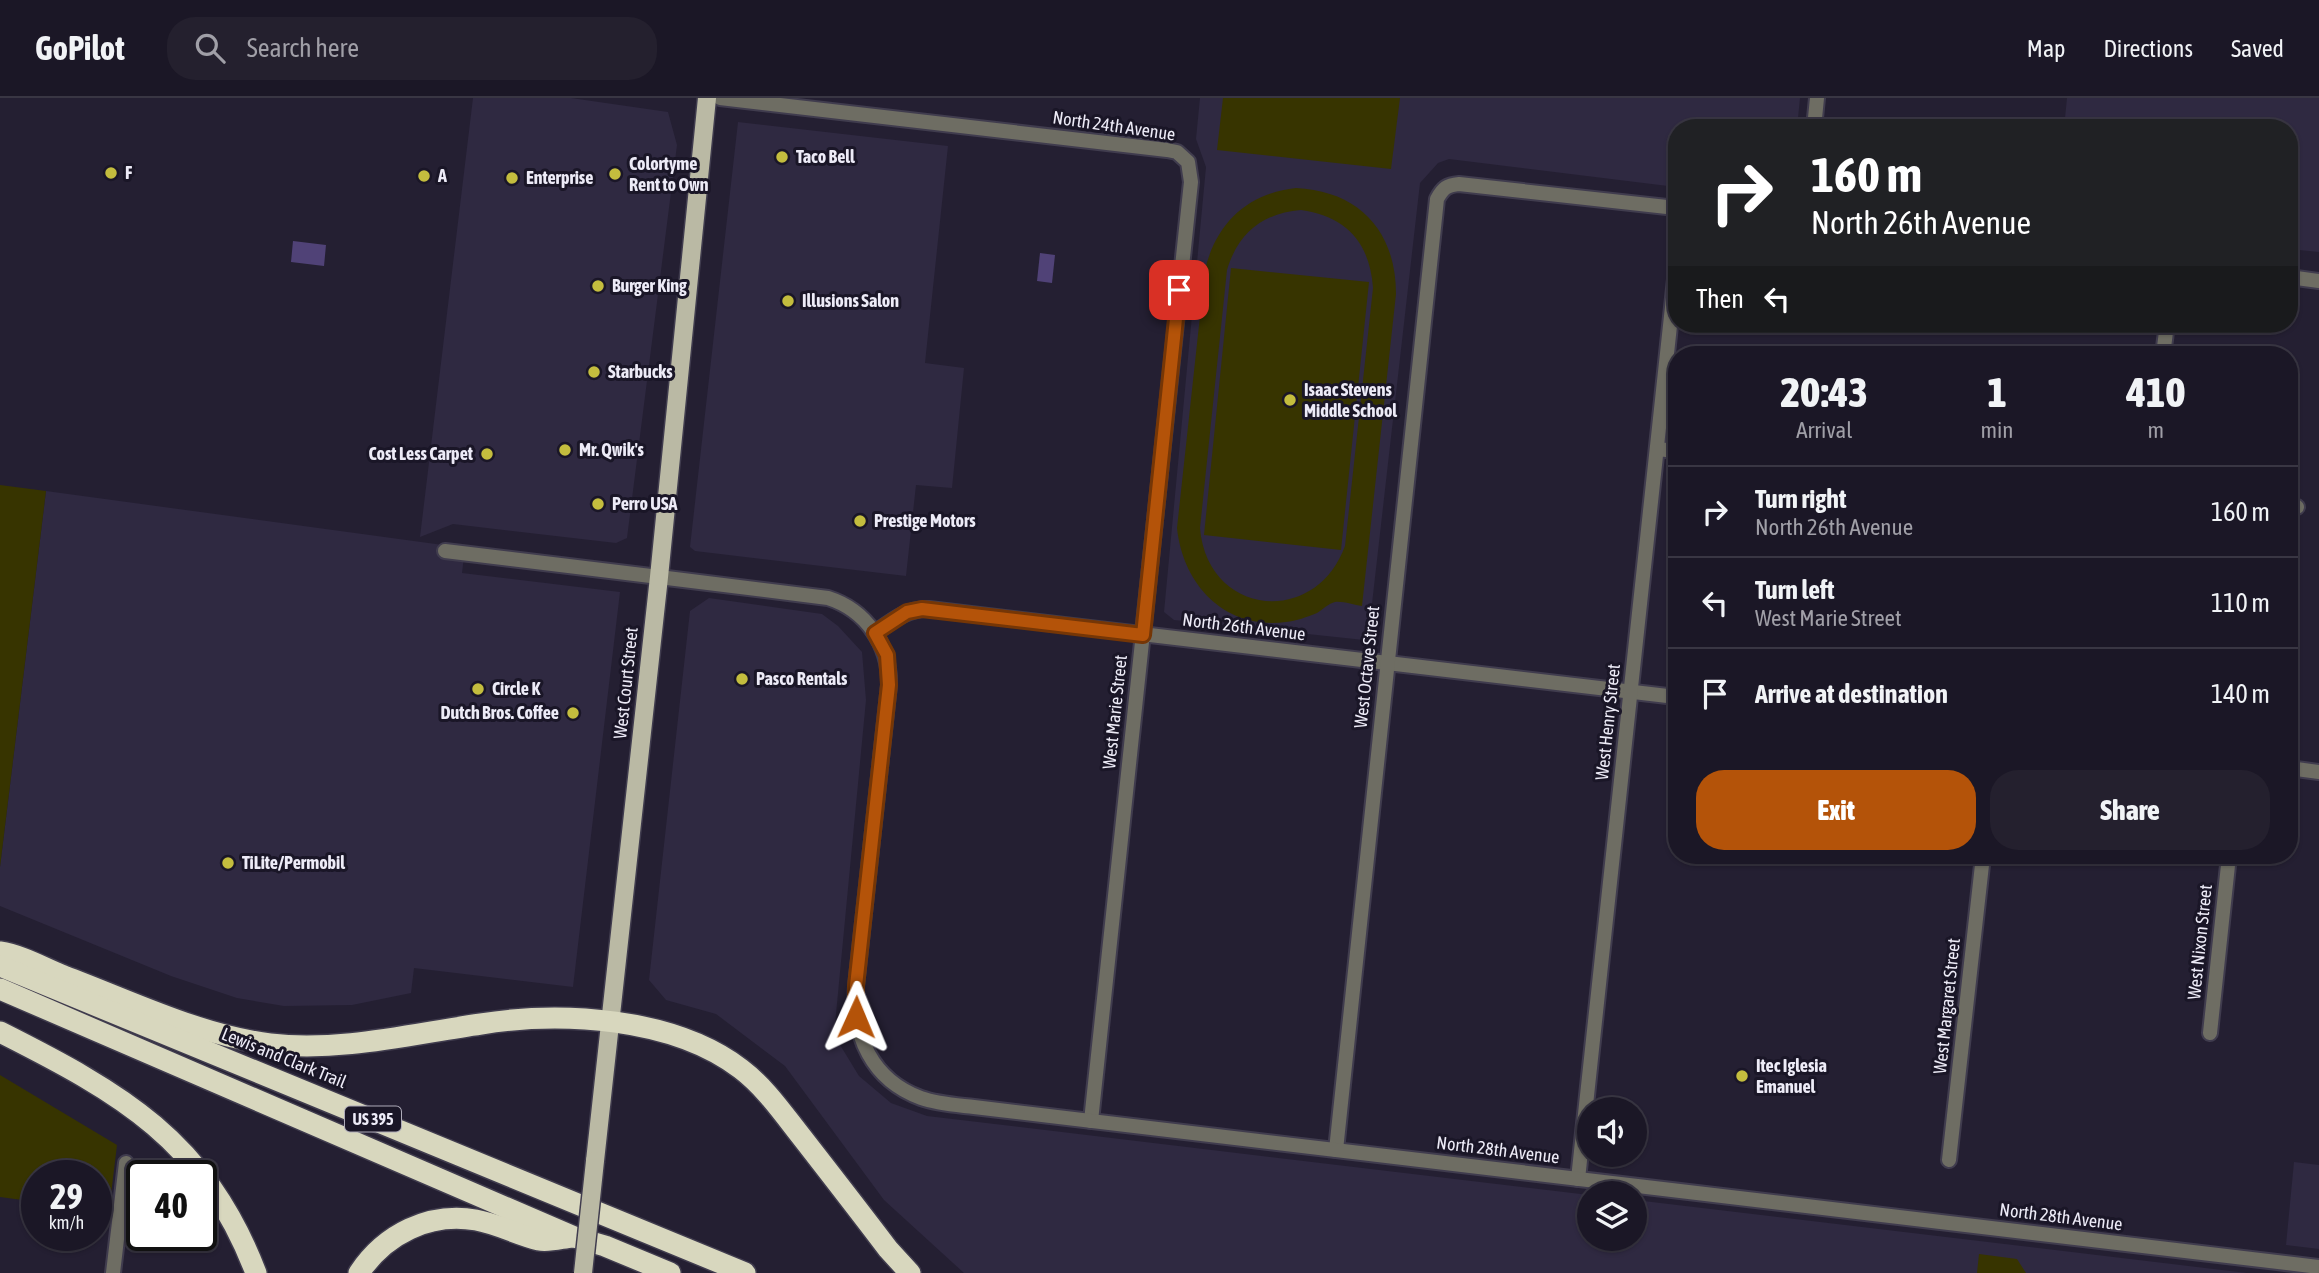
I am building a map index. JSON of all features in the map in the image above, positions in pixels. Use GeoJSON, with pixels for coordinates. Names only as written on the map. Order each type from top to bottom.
{"type":"FeatureCollection","features":[{"type":"Feature","properties":{"kind":"highway"},"geometry":{"type":"LineString","coordinates":[[0,952],[195,1026],[243,1040],[269,1044],[295,1046],[361,1043],[524,1018],[610,1020],[652,1030],[702,1047],[740,1068],[771,1098],[888,1249],[910,1273]]}},
{"type":"Feature","properties":{"kind":"highway","name":"Lewis and Clark Trail"},"geometry":{"type":"LineString","coordinates":[[0,966],[745,1273]]}},
{"type":"Feature","properties":{"kind":"highway","name":"US 395"},"geometry":{"type":"LineString","coordinates":[[0,989],[575,1237],[605,1246],[670,1273]]}},
{"type":"Feature","properties":{"kind":"highway"},"geometry":{"type":"LineString","coordinates":[[0,1032],[90,1080],[129,1104],[157,1126],[193,1163],[208,1184],[244,1244],[256,1273]]}},
{"type":"Feature","properties":{"kind":"highway"},"geometry":{"type":"LineString","coordinates":[[359,1273],[378,1249],[391,1238],[424,1223],[440,1220],[476,1220],[542,1240],[575,1237]]}},
{"type":"Feature","properties":{"kind":"main road","name":"West Court Street"},"geometry":{"type":"LineString","coordinates":[[583,1273],[659,577],[707,98]]}},
{"type":"Feature","properties":{"kind":"street","name":"North 24th Avenue"},"geometry":{"type":"LineString","coordinates":[[720,98],[1167,150],[1177,152],[1188,162],[1191,182]]}},
{"type":"Feature","properties":{"kind":"street"},"geometry":{"type":"LineString","coordinates":[[1815,119],[1817,98]]}},
{"type":"Feature","properties":{"kind":"street","name":"West Marie Street"},"geometry":{"type":"LineString","coordinates":[[1091,1121],[1191,182]]}},
{"type":"Feature","properties":{"kind":"street","name":"West Octave Street"},"geometry":{"type":"LineString","coordinates":[[1336,1150],[1435,210],[1442,190],[1448,185],[1468,184],[1668,207]]}},
{"type":"Feature","properties":{"kind":"street"},"geometry":{"type":"LineString","coordinates":[[2298,278],[2319,281]]}},
{"type":"Feature","properties":{"kind":"street","name":"West Henry Street"},"geometry":{"type":"LineString","coordinates":[[1578,1179],[1669,333]]}},
{"type":"Feature","properties":{"kind":"street"},"geometry":{"type":"LineString","coordinates":[[1657,449],[1668,450]]}},
{"type":"Feature","properties":{"kind":"street"},"geometry":{"type":"LineString","coordinates":[[445,551],[828,598],[849,608],[875,633]]}},
{"type":"Feature","properties":{"kind":"street","name":"North 26th Avenue"},"geometry":{"type":"LineString","coordinates":[[875,633],[907,612],[922,609],[1668,696]]}},
{"type":"Feature","properties":{"kind":"street","name":"North 28th Avenue"},"geometry":{"type":"LineString","coordinates":[[875,633],[887,655],[889,685],[855,1009],[864,1046],[878,1070],[887,1079],[912,1094],[932,1101],[1091,1121],[2319,1267]]}},
{"type":"Feature","properties":{"kind":"street"},"geometry":{"type":"LineString","coordinates":[[2298,769],[2319,772]]}},
{"type":"Feature","properties":{"kind":"street","name":"West Margaret Street"},"geometry":{"type":"LineString","coordinates":[[1949,1160],[1982,864]]}},
{"type":"Feature","properties":{"kind":"street","name":"West Nixon Street"},"geometry":{"type":"LineString","coordinates":[[2210,1033],[2228,864]]}},
{"type":"Feature","properties":{"kind":"street"},"geometry":{"type":"LineString","coordinates":[[113,1273],[126,1163]]}},
{"type":"Feature","properties":{"kind":"shaded area"},"geometry":{"type":"Polygon","coordinates":[[[473,98],[571,98],[668,112],[677,145],[627,538],[616,543],[453,524],[420,537],[473,98]]]}},
{"type":"Feature","properties":{"kind":"shaded area","name":"Isaac Stevens Middle School"},"geometry":{"type":"Polygon","coordinates":[[[1200,98],[1800,98],[1798,119],[1668,119],[1668,186],[1449,159],[1438,163],[1420,183],[1369,630],[1364,640],[1174,620],[1164,612],[1206,167],[1196,139],[1200,98]]]}},
{"type":"Feature","properties":{"kind":"shaded area"},"geometry":{"type":"Polygon","coordinates":[[[1223,98],[1400,98],[1391,169],[1217,150],[1223,98]]]}},
{"type":"Feature","properties":{"kind":"shaded area"},"geometry":{"type":"Polygon","coordinates":[[[2067,98],[2319,98],[2319,252],[2298,250],[2298,119],[2065,119],[2067,98]]]}},
{"type":"Feature","properties":{"kind":"shaded area"},"geometry":{"type":"Polygon","coordinates":[[[738,122],[948,146],[925,363],[964,368],[952,488],[916,485],[906,576],[695,551],[690,547],[738,122]]]}},
{"type":"Feature","properties":{"kind":"shaded area"},"geometry":{"type":"Polygon","coordinates":[[[1296,188],[1318,191],[1338,197],[1370,218],[1389,251],[1396,294],[1362,606],[1335,602],[1298,620],[1264,623],[1244,619],[1226,611],[1198,585],[1181,549],[1177,528],[1205,270],[1210,253],[1217,238],[1237,213],[1263,196],[1296,188]],[[1301,210],[1287,212],[1275,215],[1254,227],[1238,245],[1227,270],[1200,528],[1207,557],[1221,579],[1241,594],[1264,601],[1288,600],[1311,590],[1330,572],[1345,546],[1373,288],[1367,258],[1353,234],[1331,218],[1301,210]]]}},
{"type":"Feature","properties":{"kind":"shaded area"},"geometry":{"type":"Polygon","coordinates":[[[293,241],[326,245],[324,266],[291,262],[293,241]]]}},
{"type":"Feature","properties":{"kind":"shaded area"},"geometry":{"type":"Polygon","coordinates":[[[1040,253],[1055,255],[1052,283],[1037,281],[1040,253]]]}},
{"type":"Feature","properties":{"kind":"shaded area"},"geometry":{"type":"Polygon","coordinates":[[[1231,268],[1369,282],[1341,550],[1204,535],[1231,268]]]}},
{"type":"Feature","properties":{"kind":"shaded area"},"geometry":{"type":"Polygon","coordinates":[[[0,485],[46,491],[0,867],[0,485]]]}},
{"type":"Feature","properties":{"kind":"shaded area"},"geometry":{"type":"Polygon","coordinates":[[[46,491],[465,548],[462,573],[620,592],[573,987],[414,968],[411,993],[352,1005],[284,1006],[237,998],[171,976],[0,906],[0,867],[46,491]]]}},
{"type":"Feature","properties":{"kind":"shaded area"},"geometry":{"type":"Polygon","coordinates":[[[709,598],[822,614],[838,626],[862,652],[866,700],[834,1035],[859,1076],[891,1103],[927,1116],[1577,1194],[1577,1251],[1647,1251],[1647,1201],[2247,1273],[964,1273],[884,1200],[785,1066],[716,1014],[666,1000],[649,980],[690,611],[709,598]]]}},
{"type":"Feature","properties":{"kind":"shaded area"},"geometry":{"type":"Polygon","coordinates":[[[0,1075],[117,1145],[112,1186],[112,1160],[21,1160],[21,1200],[0,1197],[0,1075]]]}},
{"type":"Feature","properties":{"kind":"shaded area"},"geometry":{"type":"Polygon","coordinates":[[[2294,1162],[2319,1165],[2319,1249],[2286,1245],[2294,1162]]]}},
{"type":"Feature","properties":{"kind":"shaded area"},"geometry":{"type":"Polygon","coordinates":[[[1979,1254],[2017,1259],[2026,1273],[1977,1273],[1979,1254]]]}},
{"type":"Feature","properties":{"kind":"place","name":"Taco Bell"},"geometry":{"type":"Point","coordinates":[782,157]}},
{"type":"Feature","properties":{"kind":"place","name":"F"},"geometry":{"type":"Point","coordinates":[111,173]}},
{"type":"Feature","properties":{"kind":"place","name":"Colortyme Rent to Own"},"geometry":{"type":"Point","coordinates":[615,174]}},
{"type":"Feature","properties":{"kind":"place","name":"A"},"geometry":{"type":"Point","coordinates":[424,176]}},
{"type":"Feature","properties":{"kind":"place","name":"Enterprise"},"geometry":{"type":"Point","coordinates":[512,178]}},
{"type":"Feature","properties":{"kind":"place","name":"Burger King"},"geometry":{"type":"Point","coordinates":[598,286]}},
{"type":"Feature","properties":{"kind":"place","name":"Illusions Salon"},"geometry":{"type":"Point","coordinates":[788,301]}},
{"type":"Feature","properties":{"kind":"place","name":"Starbucks"},"geometry":{"type":"Point","coordinates":[594,372]}},
{"type":"Feature","properties":{"kind":"place","name":"Isaac Stevens Middle School"},"geometry":{"type":"Point","coordinates":[1290,400]}},
{"type":"Feature","properties":{"kind":"place","name":"Mr. Qwik's"},"geometry":{"type":"Point","coordinates":[565,450]}},
{"type":"Feature","properties":{"kind":"place","name":"Cost Less Carpet"},"geometry":{"type":"Point","coordinates":[487,454]}},
{"type":"Feature","properties":{"kind":"place","name":"Perro USA"},"geometry":{"type":"Point","coordinates":[598,504]}},
{"type":"Feature","properties":{"kind":"place","name":"Prestige Motors"},"geometry":{"type":"Point","coordinates":[860,521]}},
{"type":"Feature","properties":{"kind":"place","name":"Pasco Rentals"},"geometry":{"type":"Point","coordinates":[742,679]}},
{"type":"Feature","properties":{"kind":"place","name":"Circle K"},"geometry":{"type":"Point","coordinates":[478,689]}},
{"type":"Feature","properties":{"kind":"place","name":"Dutch Bros. Coffee"},"geometry":{"type":"Point","coordinates":[573,713]}},
{"type":"Feature","properties":{"kind":"place","name":"TiLite/Permobil"},"geometry":{"type":"Point","coordinates":[228,863]}},
{"type":"Feature","properties":{"kind":"place","name":"Itec Iglesia Emanuel"},"geometry":{"type":"Point","coordinates":[1742,1076]}},
{"type":"Feature","properties":{"kind":"route"},"geometry":{"type":"LineString","coordinates":[[856,1017],[856,986],[889,685],[887,655],[875,633],[907,612],[922,609],[1143,635],[1179,290]]}}]}
